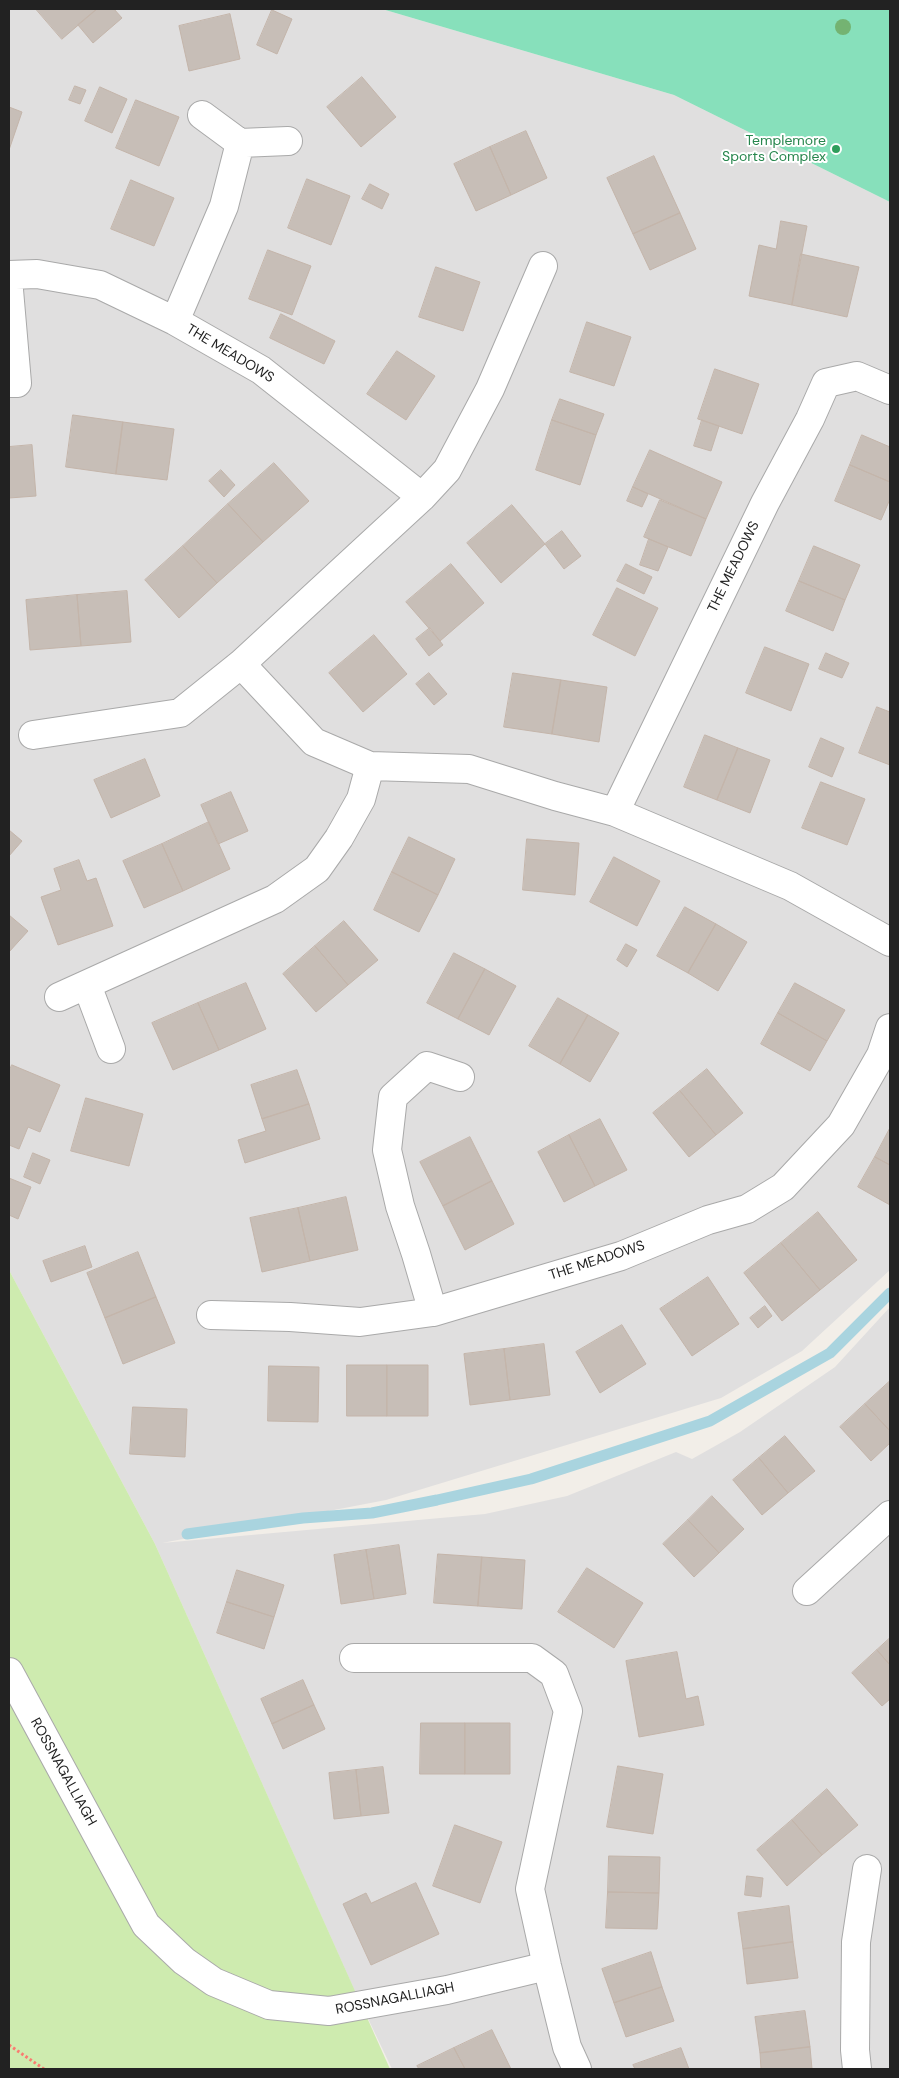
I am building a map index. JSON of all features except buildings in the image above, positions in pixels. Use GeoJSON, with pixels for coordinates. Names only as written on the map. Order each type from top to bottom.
{"type":"FeatureCollection","features":[{"type":"Feature","properties":{"kind":"street"},"geometry":{"type":"LineString","coordinates":[[202,115],[240,143],[288,141]]}},
{"type":"Feature","properties":{"kind":"street"},"geometry":{"type":"LineString","coordinates":[[175,321],[224,206],[240,143]]}},
{"type":"Feature","properties":{"kind":"street"},"geometry":{"type":"LineString","coordinates":[[34,735],[180,713],[241,664],[422,497],[447,470],[490,388],[543,266]]}},
{"type":"Feature","properties":{"kind":"street","name":"THE MEADOWS"},"geometry":{"type":"LineString","coordinates":[[9,275],[37,274],[100,285],[175,321],[261,370],[422,497]]}},
{"type":"Feature","properties":{"kind":"street"},"geometry":{"type":"LineString","coordinates":[[9,290],[16,383],[9,383]]}},
{"type":"Feature","properties":{"kind":"street","name":"THE MEADOWS"},"geometry":{"type":"LineString","coordinates":[[615,812],[761,512],[810,419],[826,383],[857,376],[890,390]]}},
{"type":"Feature","properties":{"kind":"street"},"geometry":{"type":"LineString","coordinates":[[241,664],[314,742],[370,766],[469,769],[555,796],[615,812],[790,886],[890,942]]}},
{"type":"Feature","properties":{"kind":"street"},"geometry":{"type":"LineString","coordinates":[[59,997],[275,899],[316,869],[339,838],[361,799],[370,766]]}},
{"type":"Feature","properties":{"kind":"street"},"geometry":{"type":"LineString","coordinates":[[88,985],[111,1049]]}},
{"type":"Feature","properties":{"kind":"street","name":"THE MEADOWS"},"geometry":{"type":"LineString","coordinates":[[210,1316],[290,1317],[360,1322],[433,1312],[621,1256],[708,1220],[747,1209],[784,1187],[841,1125],[881,1055],[890,1028]]}},
{"type":"Feature","properties":{"kind":"street"},"geometry":{"type":"LineString","coordinates":[[433,1312],[400,1206],[387,1150],[388,1141],[394,1097],[427,1066],[460,1077]]}},
{"type":"Feature","properties":{"kind":"street"},"geometry":{"type":"LineString","coordinates":[[806,1591],[890,1515]]}},
{"type":"Feature","properties":{"kind":"street"},"geometry":{"type":"LineString","coordinates":[[354,1658],[532,1658],[554,1674],[568,1710],[530,1889],[546,1966],[568,2047],[577,2069]]}},
{"type":"Feature","properties":{"kind":"street","name":"ROSSNAGALLIAGH"},"geometry":{"type":"LineString","coordinates":[[9,1672],[146,1925],[184,1961],[214,1982],[269,2006],[329,2011],[447,1990],[546,1966]]}},
{"type":"Feature","properties":{"kind":"street"},"geometry":{"type":"LineString","coordinates":[[857,2069],[855,2050],[856,1942],[867,1869]]}},
{"type":"Feature","properties":{"kind":"path"},"geometry":{"type":"LineString","coordinates":[[9,2045],[44,2069]]}},
{"type":"Feature","properties":{"kind":"shaded area"},"geometry":{"type":"Polygon","coordinates":[[[9,9],[382,9],[674,95],[890,202],[890,1270],[802,1351],[721,1398],[386,1500],[162,1543],[485,1514],[567,1496],[676,1452],[692,1459],[740,1432],[835,1367],[890,1307],[890,2069],[392,2069],[354,1989],[155,1544],[9,1270],[9,9]]]}},
{"type":"Feature","properties":{"kind":"green space","name":"Templemore Sports Complex"},"geometry":{"type":"Polygon","coordinates":[[[382,9],[890,9],[890,202],[674,95],[382,9]]]}},
{"type":"Feature","properties":{"kind":"green space"},"geometry":{"type":"Polygon","coordinates":[[[9,1270],[155,1544],[390,2069],[9,2069],[9,1270]]]}},
{"type":"Feature","properties":{"kind":"waterway"},"geometry":{"type":"LineString","coordinates":[[187,1534],[303,1518],[372,1513],[437,1500],[531,1479],[710,1421],[830,1353],[890,1293]]}},
{"type":"Feature","properties":{"kind":"place","name":"Templemore Sports Complex"},"geometry":{"type":"Point","coordinates":[836,149]}}]}
